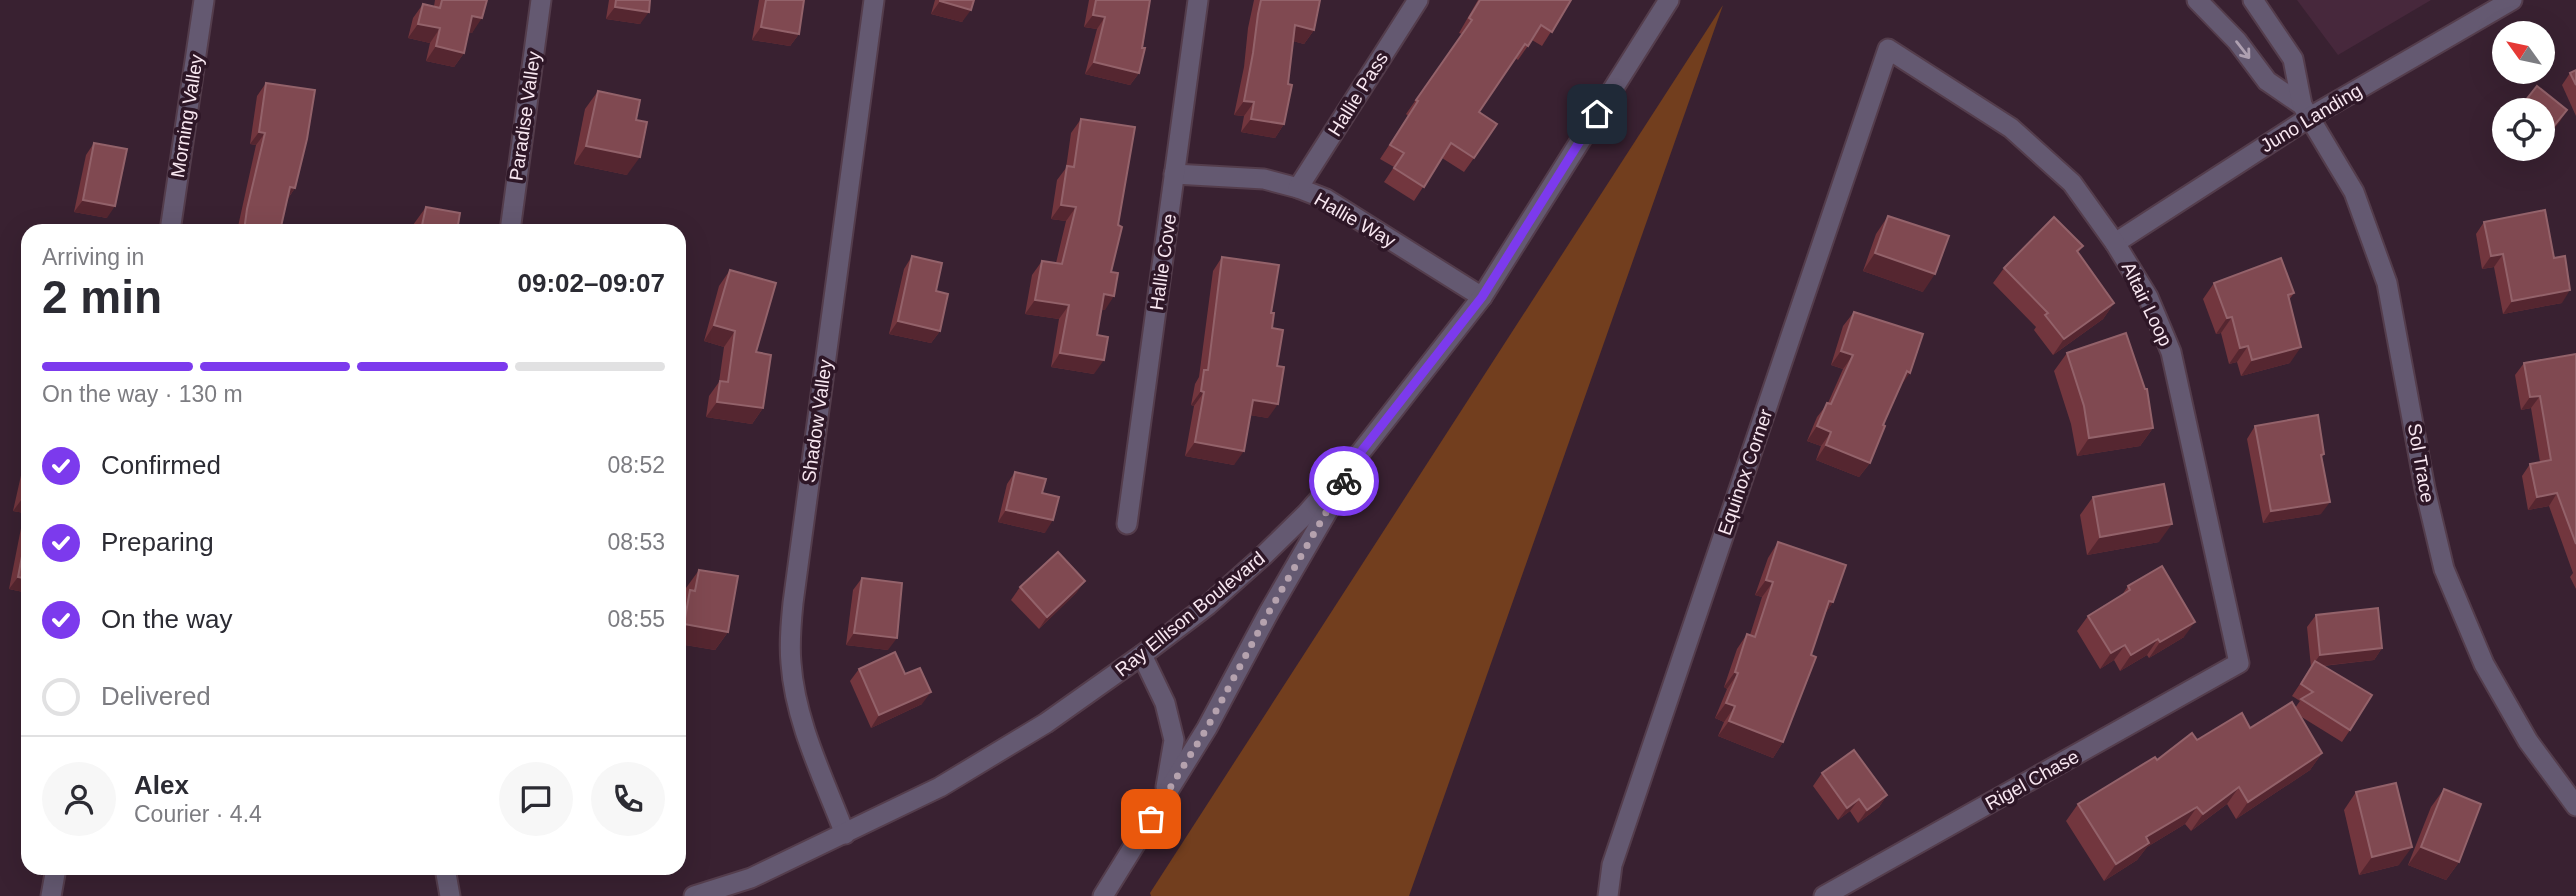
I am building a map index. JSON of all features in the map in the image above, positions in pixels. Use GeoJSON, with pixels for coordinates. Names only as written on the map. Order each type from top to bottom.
{"type":"FeatureCollection","features":[{"type":"Feature","properties":{"kind":"street","name":"Morning Valley"},"geometry":{"type":"LineString","coordinates":[[171,224],[204,0]]}},
{"type":"Feature","properties":{"kind":"street","name":"Paradise Valley"},"geometry":{"type":"LineString","coordinates":[[511,224],[541,0]]}},
{"type":"Feature","properties":{"kind":"street","name":"Shadow Valley"},"geometry":{"type":"LineString","coordinates":[[845,834],[807,738],[793,677],[790,639],[874,0]]}},
{"type":"Feature","properties":{"kind":"street","name":"Hallie Cove"},"geometry":{"type":"LineString","coordinates":[[1127,524],[1198,0]]}},
{"type":"Feature","properties":{"kind":"street","name":"Hallie Pass"},"geometry":{"type":"LineString","coordinates":[[1298,188],[1418,0]]}},
{"type":"Feature","properties":{"kind":"street","name":"Ray Ellison Boulevard"},"geometry":{"type":"LineString","coordinates":[[694,896],[751,878],[940,787],[1046,723],[1142,655],[1208,605],[1263,556],[1306,514],[1360,453],[1482,297],[1669,0]]}},
{"type":"Feature","properties":{"kind":"street","name":"Sol Trace"},"geometry":{"type":"LineString","coordinates":[[2197,0],[2236,41],[2267,81],[2306,111]]}},
{"type":"Feature","properties":{"kind":"street","name":"Sol Trace"},"geometry":{"type":"LineString","coordinates":[[2253,0],[2293,59],[2306,111],[2354,192],[2387,283],[2425,489],[2444,569],[2484,664],[2528,741],[2576,806]]}},
{"type":"Feature","properties":{"kind":"street","name":"Juno Landing"},"geometry":{"type":"LineString","coordinates":[[2115,243],[2306,111],[2512,0]]}},
{"type":"Feature","properties":{"kind":"street","name":"Altair Loop"},"geometry":{"type":"LineString","coordinates":[[1888,49],[2011,128],[2072,183],[2115,243],[2148,297],[2171,352],[2239,663]]}},
{"type":"Feature","properties":{"kind":"street","name":"Equinox Corner"},"geometry":{"type":"LineString","coordinates":[[1608,896],[1612,865],[1888,49]]}},
{"type":"Feature","properties":{"kind":"street","name":"Hallie Way"},"geometry":{"type":"LineString","coordinates":[[1174,174],[1264,179],[1326,199],[1482,297]]}},
{"type":"Feature","properties":{"kind":"street"},"geometry":{"type":"LineString","coordinates":[[1103,896],[1207,728],[1269,612],[1360,453]]}},
{"type":"Feature","properties":{"kind":"street"},"geometry":{"type":"LineString","coordinates":[[1142,655],[1165,703],[1174,740],[1163,800]]}},
{"type":"Feature","properties":{"kind":"street","name":"Rigel Chase"},"geometry":{"type":"LineString","coordinates":[[1825,896],[2239,663]]}},
{"type":"Feature","properties":{"kind":"street"},"geometry":{"type":"LineString","coordinates":[[51,896],[55,875]]}},
{"type":"Feature","properties":{"kind":"street"},"geometry":{"type":"LineString","coordinates":[[446,875],[450,896]]}},
{"type":"Feature","properties":{"kind":"shaded area"},"geometry":{"type":"Polygon","coordinates":[[[2297,0],[2431,0],[2338,55],[2297,0]]]}},
{"type":"Feature","properties":{"kind":"shaded area"},"geometry":{"type":"Polygon","coordinates":[[[1723,5],[1409,896],[1151,896],[1150,893],[1723,5]]]}},
{"type":"Feature","properties":{"kind":"building"},"geometry":{"type":"Polygon","coordinates":[[[442,0],[487,0],[482,18],[472,16],[464,53],[436,46],[440,28],[418,24],[423,4],[440,8],[442,0]]]}},
{"type":"Feature","properties":{"kind":"building"},"geometry":{"type":"Polygon","coordinates":[[[616,0],[650,0],[649,12],[615,7],[616,0]]]}},
{"type":"Feature","properties":{"kind":"building"},"geometry":{"type":"Polygon","coordinates":[[[766,0],[804,0],[799,34],[761,27],[766,0]]]}},
{"type":"Feature","properties":{"kind":"building"},"geometry":{"type":"Polygon","coordinates":[[[940,0],[974,0],[971,10],[940,0]]]}},
{"type":"Feature","properties":{"kind":"building"},"geometry":{"type":"Polygon","coordinates":[[[1096,0],[1150,0],[1142,48],[1145,48],[1139,73],[1094,62],[1105,17],[1093,15],[1096,0]]]}},
{"type":"Feature","properties":{"kind":"building"},"geometry":{"type":"Polygon","coordinates":[[[1261,0],[1320,0],[1314,30],[1295,25],[1288,84],[1292,85],[1284,124],[1251,119],[1254,102],[1244,101],[1261,0]]]}},
{"type":"Feature","properties":{"kind":"building"},"geometry":{"type":"Polygon","coordinates":[[[1480,0],[1571,0],[1552,32],[1541,25],[1528,46],[1525,44],[1479,112],[1497,124],[1474,158],[1451,143],[1424,187],[1394,168],[1404,153],[1390,145],[1418,101],[1416,100],[1472,20],[1469,18],[1480,0]]]}},
{"type":"Feature","properties":{"kind":"building"},"geometry":{"type":"Polygon","coordinates":[[[2576,70],[2576,85],[2570,73],[2576,70]]]}},
{"type":"Feature","properties":{"kind":"building"},"geometry":{"type":"Polygon","coordinates":[[[266,83],[315,90],[295,188],[290,187],[282,224],[245,224],[265,133],[259,132],[266,83]]]}},
{"type":"Feature","properties":{"kind":"building"},"geometry":{"type":"Polygon","coordinates":[[[2537,86],[2552,98],[2528,98],[2537,86]]]}},
{"type":"Feature","properties":{"kind":"building"},"geometry":{"type":"Polygon","coordinates":[[[598,91],[640,100],[636,120],[647,122],[640,157],[586,146],[598,91]]]}},
{"type":"Feature","properties":{"kind":"building"},"geometry":{"type":"Polygon","coordinates":[[[2555,100],[2567,110],[2555,125],[2555,100]]]}},
{"type":"Feature","properties":{"kind":"building"},"geometry":{"type":"Polygon","coordinates":[[[1081,119],[1135,127],[1118,225],[1122,227],[1111,272],[1118,273],[1114,296],[1104,294],[1097,335],[1108,337],[1104,360],[1060,353],[1069,305],[1035,300],[1042,261],[1062,264],[1076,207],[1061,205],[1067,166],[1074,167],[1081,119]]]}},
{"type":"Feature","properties":{"kind":"building"},"geometry":{"type":"Polygon","coordinates":[[[94,143],[127,149],[115,206],[83,200],[94,143]]]}},
{"type":"Feature","properties":{"kind":"building"},"geometry":{"type":"Polygon","coordinates":[[[426,207],[460,213],[458,224],[422,224],[426,207]]]}},
{"type":"Feature","properties":{"kind":"building"},"geometry":{"type":"Polygon","coordinates":[[[2545,210],[2554,258],[2565,256],[2570,290],[2512,301],[2503,254],[2491,256],[2484,222],[2545,210]]]}},
{"type":"Feature","properties":{"kind":"building"},"geometry":{"type":"Polygon","coordinates":[[[1888,216],[1949,236],[1935,274],[1875,253],[1888,216]]]}},
{"type":"Feature","properties":{"kind":"building"},"geometry":{"type":"Polygon","coordinates":[[[2054,217],[2083,246],[2077,251],[2114,303],[2064,339],[2045,315],[2048,313],[2004,268],[2054,217]]]}},
{"type":"Feature","properties":{"kind":"building"},"geometry":{"type":"Polygon","coordinates":[[[912,256],[942,263],[936,291],[948,294],[940,331],[898,321],[912,256]]]}},
{"type":"Feature","properties":{"kind":"building"},"geometry":{"type":"Polygon","coordinates":[[[1222,257],[1279,265],[1271,313],[1274,313],[1272,328],[1283,330],[1277,366],[1284,367],[1278,404],[1253,400],[1244,451],[1195,442],[1204,392],[1201,391],[1204,370],[1208,370],[1222,257]]]}},
{"type":"Feature","properties":{"kind":"building"},"geometry":{"type":"Polygon","coordinates":[[[2281,258],[2294,293],[2288,295],[2301,347],[2252,360],[2248,346],[2240,348],[2232,317],[2227,318],[2214,283],[2281,258]]]}},
{"type":"Feature","properties":{"kind":"building"},"geometry":{"type":"Polygon","coordinates":[[[730,270],[776,283],[756,352],[771,355],[763,408],[717,402],[720,381],[728,382],[735,331],[714,325],[730,270]]]}},
{"type":"Feature","properties":{"kind":"building"},"geometry":{"type":"Polygon","coordinates":[[[1854,312],[1923,334],[1910,373],[1907,371],[1883,425],[1885,426],[1870,463],[1826,445],[1831,432],[1817,426],[1827,403],[1831,404],[1853,355],[1841,351],[1854,312]]]}},
{"type":"Feature","properties":{"kind":"building"},"geometry":{"type":"Polygon","coordinates":[[[2126,333],[2147,389],[2153,428],[2089,438],[2084,406],[2067,353],[2126,333]]]}},
{"type":"Feature","properties":{"kind":"building"},"geometry":{"type":"Polygon","coordinates":[[[2576,354],[2576,544],[2557,493],[2537,497],[2530,464],[2551,460],[2540,396],[2530,397],[2524,363],[2576,354]]]}},
{"type":"Feature","properties":{"kind":"building"},"geometry":{"type":"Polygon","coordinates":[[[2318,415],[2324,454],[2321,455],[2330,502],[2271,511],[2255,426],[2318,415]]]}},
{"type":"Feature","properties":{"kind":"building"},"geometry":{"type":"Polygon","coordinates":[[[1015,472],[1046,479],[1042,493],[1059,497],[1053,520],[1006,510],[1015,472]]]}},
{"type":"Feature","properties":{"kind":"building"},"geometry":{"type":"Polygon","coordinates":[[[2164,484],[2172,524],[2100,537],[2093,497],[2164,484]]]}},
{"type":"Feature","properties":{"kind":"building"},"geometry":{"type":"Polygon","coordinates":[[[1778,542],[1846,565],[1833,602],[1829,601],[1811,655],[1816,657],[1783,742],[1729,721],[1735,706],[1726,703],[1738,673],[1735,672],[1747,634],[1755,637],[1773,582],[1766,580],[1778,542]]]}},
{"type":"Feature","properties":{"kind":"building"},"geometry":{"type":"Polygon","coordinates":[[[1058,552],[1085,581],[1047,617],[1020,587],[1058,552]]]}},
{"type":"Feature","properties":{"kind":"building"},"geometry":{"type":"Polygon","coordinates":[[[2162,566],[2195,622],[2131,655],[2125,645],[2111,653],[2088,616],[2130,590],[2128,586],[2162,566]]]}},
{"type":"Feature","properties":{"kind":"building"},"geometry":{"type":"Polygon","coordinates":[[[699,570],[738,576],[728,632],[686,624],[690,590],[695,591],[699,570]]]}},
{"type":"Feature","properties":{"kind":"building"},"geometry":{"type":"Polygon","coordinates":[[[862,578],[902,583],[897,638],[854,633],[862,578]]]}},
{"type":"Feature","properties":{"kind":"building"},"geometry":{"type":"Polygon","coordinates":[[[2378,608],[2382,648],[2320,655],[2316,615],[2378,608]]]}},
{"type":"Feature","properties":{"kind":"building"},"geometry":{"type":"Polygon","coordinates":[[[895,652],[905,674],[920,668],[931,692],[879,715],[859,669],[895,652]]]}},
{"type":"Feature","properties":{"kind":"building"},"geometry":{"type":"Polygon","coordinates":[[[2315,661],[2372,695],[2350,730],[2301,699],[2313,692],[2301,684],[2315,661]]]}},
{"type":"Feature","properties":{"kind":"building"},"geometry":{"type":"Polygon","coordinates":[[[2292,702],[2322,753],[2248,802],[2239,787],[2203,814],[2197,807],[2146,837],[2149,843],[2116,864],[2078,804],[2155,757],[2157,760],[2192,733],[2197,740],[2242,713],[2250,728],[2292,702]]]}},
{"type":"Feature","properties":{"kind":"building"},"geometry":{"type":"Polygon","coordinates":[[[1854,750],[1887,795],[1867,810],[1859,799],[1847,808],[1822,773],[1854,750]]]}},
{"type":"Feature","properties":{"kind":"building"},"geometry":{"type":"Polygon","coordinates":[[[2396,783],[2412,847],[2372,857],[2356,792],[2396,783]]]}},
{"type":"Feature","properties":{"kind":"building"},"geometry":{"type":"Polygon","coordinates":[[[2444,789],[2481,804],[2459,862],[2421,847],[2444,789]]]}},
{"type":"Feature","properties":{"kind":"way so far"},"geometry":{"type":"LineString","coordinates":[[1151,819],[1207,728],[1344,481]]}},
{"type":"Feature","properties":{"kind":"route"},"geometry":{"type":"LineString","coordinates":[[1344,481],[1360,453],[1482,297],[1597,114]]}}]}
